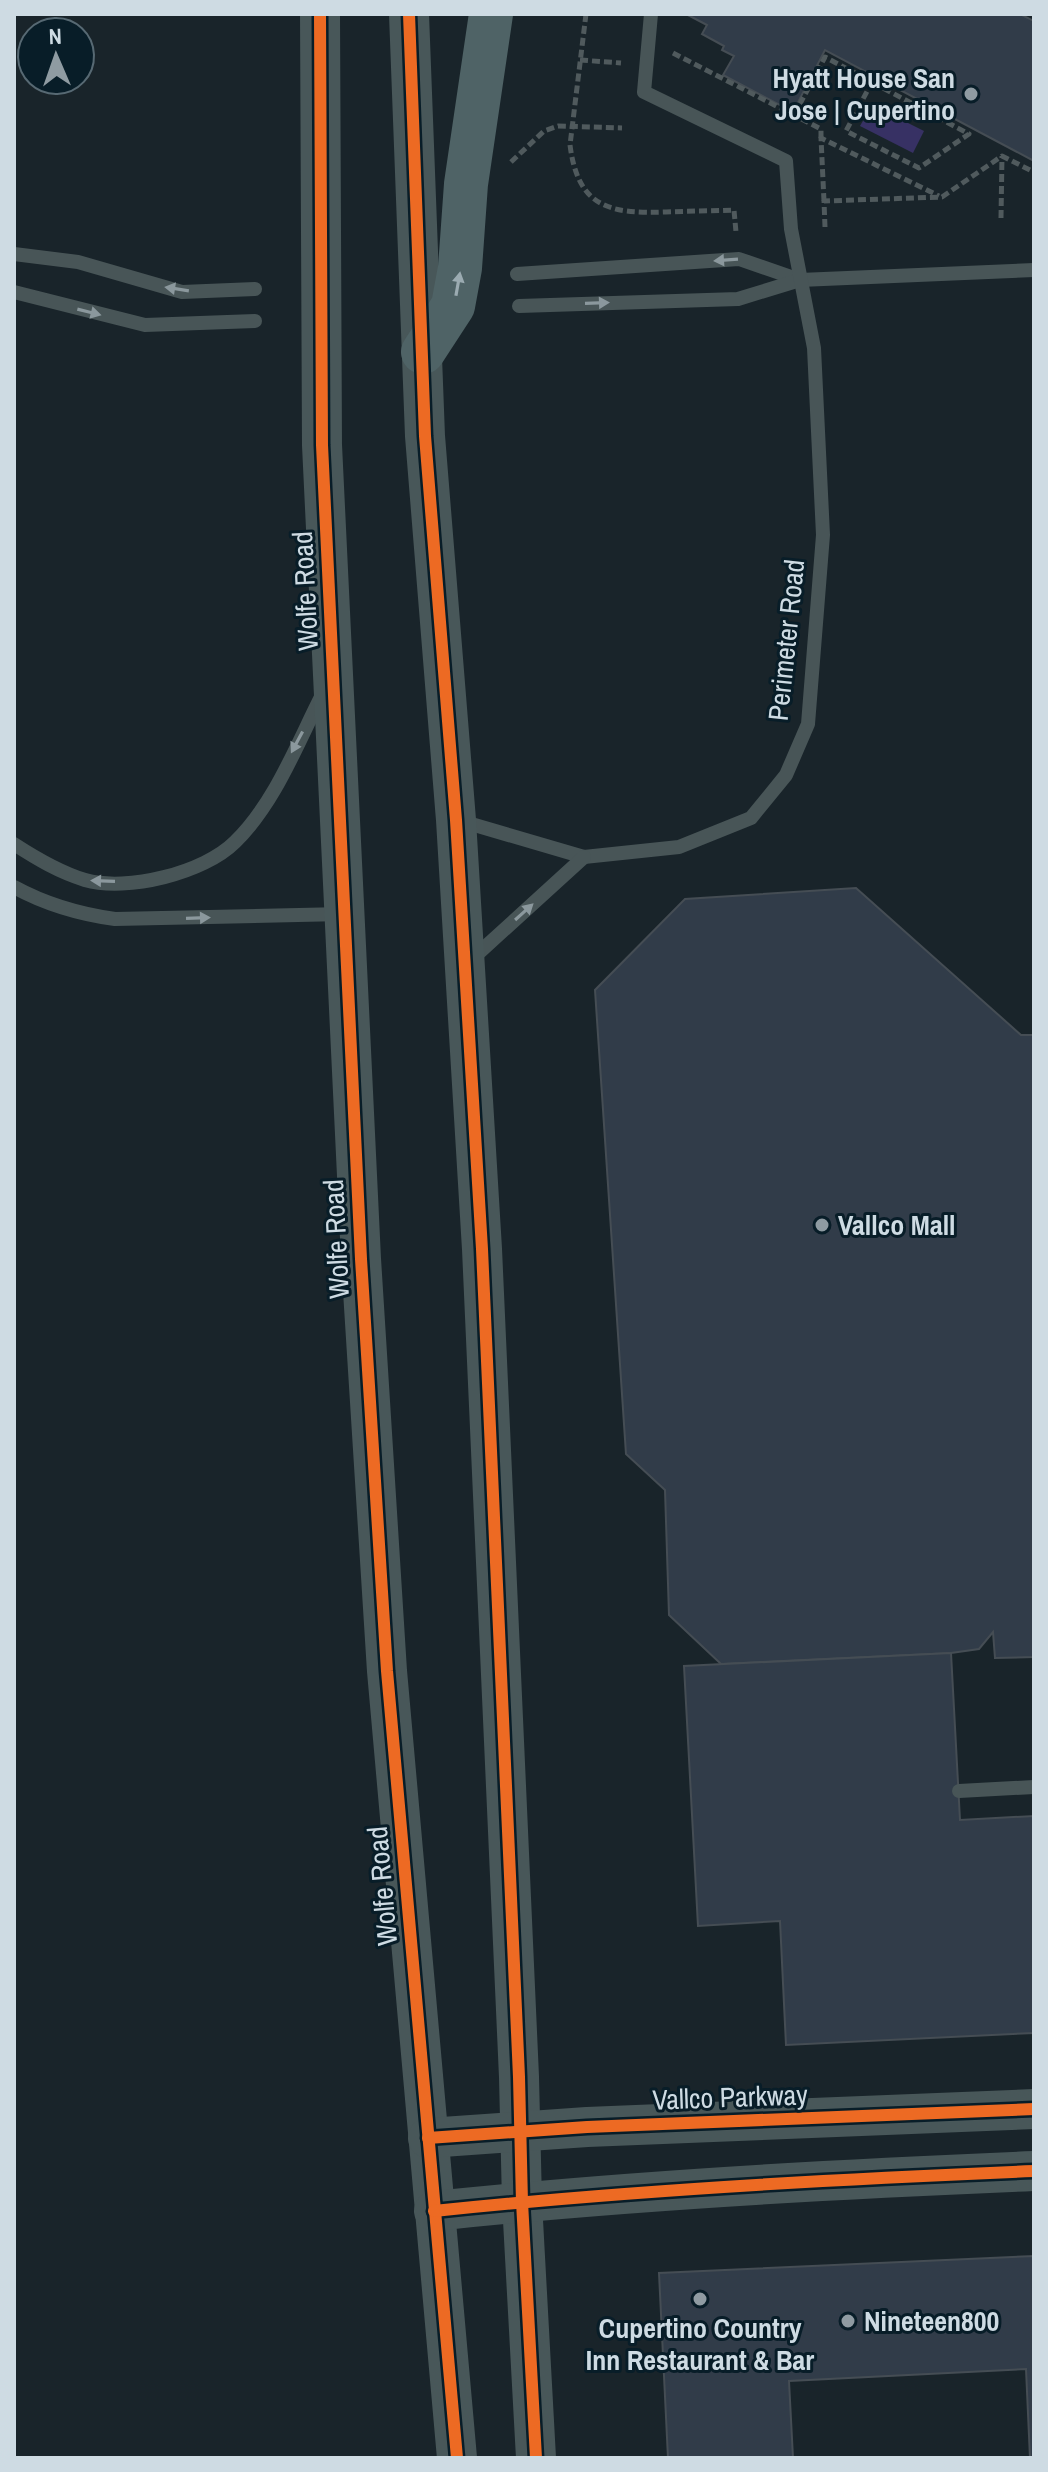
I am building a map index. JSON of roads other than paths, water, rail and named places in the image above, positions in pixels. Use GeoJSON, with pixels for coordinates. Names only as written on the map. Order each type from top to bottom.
{"type":"FeatureCollection","features":[{"type":"Feature","properties":{"kind":"highway"},"geometry":{"type":"LineString","coordinates":[[423,352],[453,306],[460,268],[466,184],[491,14]]}},
{"type":"Feature","properties":{"kind":"main road","name":"Wolfe Road"},"geometry":{"type":"LineString","coordinates":[[320,14],[322,445],[343,914],[387,1671],[457,2458]]}},
{"type":"Feature","properties":{"kind":"main road"},"geometry":{"type":"LineString","coordinates":[[409,14],[425,436],[456,820],[482,1249],[522,2202],[536,2458]]}},
{"type":"Feature","properties":{"kind":"main road","name":"Vallco Parkway"},"geometry":{"type":"LineString","coordinates":[[428,2138],[520,2131],[1034,2109]]}},
{"type":"Feature","properties":{"kind":"main road"},"geometry":{"type":"LineString","coordinates":[[434,2211],[522,2202],[894,2177],[1034,2171]]}},
{"type":"Feature","properties":{"kind":"lane","name":"Perimeter Road"},"geometry":{"type":"LineString","coordinates":[[456,820],[584,857],[679,847],[751,818],[786,775],[808,724],[823,535],[814,348],[789,214],[786,161],[644,92],[651,14]]}},
{"type":"Feature","properties":{"kind":"lane"},"geometry":{"type":"LineString","coordinates":[[14,254],[78,262],[182,292],[255,289]]}},
{"type":"Feature","properties":{"kind":"lane"},"geometry":{"type":"LineString","coordinates":[[517,274],[739,259],[800,280]]}},
{"type":"Feature","properties":{"kind":"lane"},"geometry":{"type":"LineString","coordinates":[[519,306],[738,299],[800,280],[1034,270]]}},
{"type":"Feature","properties":{"kind":"lane"},"geometry":{"type":"LineString","coordinates":[[14,292],[145,325],[255,321]]}},
{"type":"Feature","properties":{"kind":"lane"},"geometry":{"type":"LineString","coordinates":[[14,844],[43,863],[88,881],[140,883],[196,868],[234,843],[266,803],[334,673]]}},
{"type":"Feature","properties":{"kind":"lane"},"geometry":{"type":"LineString","coordinates":[[466,964],[584,857]]}},
{"type":"Feature","properties":{"kind":"lane"},"geometry":{"type":"LineString","coordinates":[[14,887],[42,902],[79,914],[115,919],[343,914]]}},
{"type":"Feature","properties":{"kind":"lane"},"geometry":{"type":"LineString","coordinates":[[959,1791],[1034,1787]]}},
{"type":"Feature","properties":{"kind":"place","name":"Hyatt House San Jose | Cupertino"},"geometry":{"type":"Point","coordinates":[971,94]}},
{"type":"Feature","properties":{"kind":"place","name":"Vallco Mall"},"geometry":{"type":"Point","coordinates":[822,1225]}},
{"type":"Feature","properties":{"kind":"place","name":"Cupertino Country Inn Restaurant & Bar"},"geometry":{"type":"Point","coordinates":[700,2299]}},
{"type":"Feature","properties":{"kind":"place","name":"Nineteen800"},"geometry":{"type":"Point","coordinates":[848,2321]}}]}
